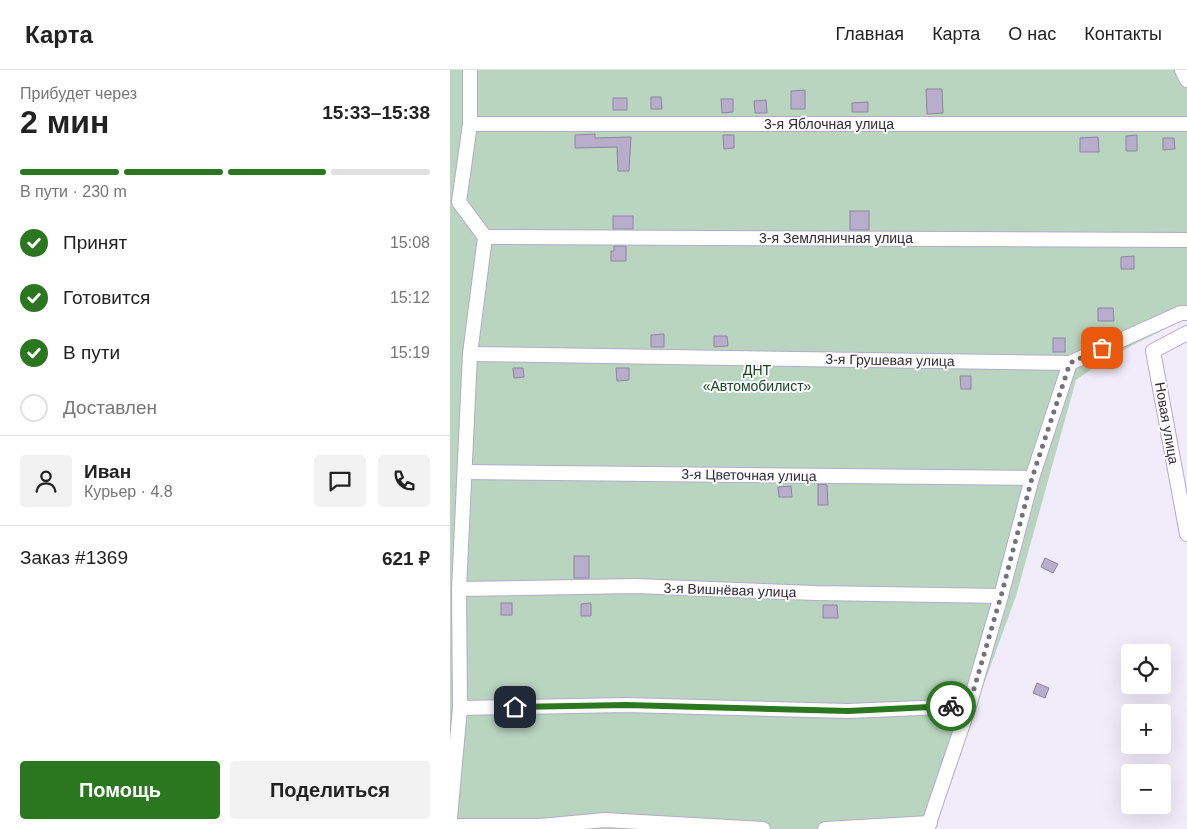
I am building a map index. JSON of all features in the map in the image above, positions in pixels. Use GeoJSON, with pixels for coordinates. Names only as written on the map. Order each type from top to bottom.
{"type":"FeatureCollection","features":[{"type":"Feature","properties":{"kind":"street"},"geometry":{"type":"LineString","coordinates":[[450,818],[460,708],[459,589],[470,354],[485,237],[458,202],[470,124],[470,70]]}},
{"type":"Feature","properties":{"kind":"street"},"geometry":{"type":"LineString","coordinates":[[1182,70],[1187,80]]}},
{"type":"Feature","properties":{"kind":"street","name":"3-я Яблочная улица"},"geometry":{"type":"LineString","coordinates":[[470,124],[1187,124]]}},
{"type":"Feature","properties":{"kind":"street","name":"3-я Земляничная улица"},"geometry":{"type":"LineString","coordinates":[[485,237],[1187,240]]}},
{"type":"Feature","properties":{"kind":"street"},"geometry":{"type":"LineString","coordinates":[[824,829],[928,826],[969,706],[1001,596],[1032,478],[1070,363],[1185,312]]}},
{"type":"Feature","properties":{"kind":"street","name":"Новая улица"},"geometry":{"type":"LineString","coordinates":[[1187,333],[1153,351],[1187,534]]}},
{"type":"Feature","properties":{"kind":"street","name":"3-я Грушевая улица"},"geometry":{"type":"LineString","coordinates":[[470,354],[1070,363]]}},
{"type":"Feature","properties":{"kind":"street","name":"3-я Цветочная улица"},"geometry":{"type":"LineString","coordinates":[[465,472],[1032,478]]}},
{"type":"Feature","properties":{"kind":"street","name":"3-я Вишнёвая улица"},"geometry":{"type":"LineString","coordinates":[[459,589],[634,586],[816,593],[1001,596]]}},
{"type":"Feature","properties":{"kind":"street"},"geometry":{"type":"LineString","coordinates":[[460,708],[626,705],[848,711],[969,706]]}},
{"type":"Feature","properties":{"kind":"street"},"geometry":{"type":"LineString","coordinates":[[450,826],[540,826],[605,820],[763,829]]}},
{"type":"Feature","properties":{"kind":"green space","name":"ДНТ «Автомобилист»"},"geometry":{"type":"Polygon","coordinates":[[[450,70],[1187,70],[1187,318],[1109,357],[1076,380],[1016,596],[931,829],[450,829],[450,70]]]}},
{"type":"Feature","properties":{"kind":"building"},"geometry":{"type":"Polygon","coordinates":[[[926,89],[942,89],[943,113],[927,114],[926,89]]]}},
{"type":"Feature","properties":{"kind":"building"},"geometry":{"type":"Polygon","coordinates":[[[805,90],[805,109],[791,109],[791,91],[805,90]]]}},
{"type":"Feature","properties":{"kind":"building"},"geometry":{"type":"Polygon","coordinates":[[[651,97],[661,97],[662,109],[651,109],[651,97]]]}},
{"type":"Feature","properties":{"kind":"building"},"geometry":{"type":"Polygon","coordinates":[[[613,98],[627,98],[627,110],[613,110],[613,98]]]}},
{"type":"Feature","properties":{"kind":"building"},"geometry":{"type":"Polygon","coordinates":[[[721,99],[733,99],[733,112],[722,113],[721,99]]]}},
{"type":"Feature","properties":{"kind":"building"},"geometry":{"type":"Polygon","coordinates":[[[766,100],[767,113],[755,113],[754,101],[766,100]]]}},
{"type":"Feature","properties":{"kind":"building"},"geometry":{"type":"Polygon","coordinates":[[[868,102],[868,112],[852,112],[852,103],[868,102]]]}},
{"type":"Feature","properties":{"kind":"building"},"geometry":{"type":"Polygon","coordinates":[[[595,134],[595,138],[631,137],[629,171],[618,171],[617,147],[575,148],[575,135],[595,134]]]}},
{"type":"Feature","properties":{"kind":"building"},"geometry":{"type":"Polygon","coordinates":[[[723,135],[734,135],[734,148],[724,149],[723,135]]]}},
{"type":"Feature","properties":{"kind":"building"},"geometry":{"type":"Polygon","coordinates":[[[1137,135],[1137,151],[1126,151],[1126,136],[1137,135]]]}},
{"type":"Feature","properties":{"kind":"building"},"geometry":{"type":"Polygon","coordinates":[[[1098,137],[1099,152],[1080,152],[1080,138],[1098,137]]]}},
{"type":"Feature","properties":{"kind":"building"},"geometry":{"type":"Polygon","coordinates":[[[1163,138],[1174,138],[1175,149],[1163,150],[1163,138]]]}},
{"type":"Feature","properties":{"kind":"building"},"geometry":{"type":"Polygon","coordinates":[[[850,211],[869,211],[869,230],[850,230],[850,211]]]}},
{"type":"Feature","properties":{"kind":"building"},"geometry":{"type":"Polygon","coordinates":[[[613,216],[633,216],[633,229],[613,229],[613,216]]]}},
{"type":"Feature","properties":{"kind":"building"},"geometry":{"type":"Polygon","coordinates":[[[614,246],[626,246],[626,261],[611,261],[611,251],[614,251],[614,246]]]}},
{"type":"Feature","properties":{"kind":"building"},"geometry":{"type":"Polygon","coordinates":[[[1134,256],[1134,269],[1121,269],[1121,257],[1134,256]]]}},
{"type":"Feature","properties":{"kind":"building"},"geometry":{"type":"Polygon","coordinates":[[[1098,308],[1113,308],[1114,321],[1098,321],[1098,308]]]}},
{"type":"Feature","properties":{"kind":"building"},"geometry":{"type":"Polygon","coordinates":[[[664,334],[664,347],[651,347],[651,335],[664,334]]]}},
{"type":"Feature","properties":{"kind":"building"},"geometry":{"type":"Polygon","coordinates":[[[714,336],[727,336],[728,346],[714,347],[714,336]]]}},
{"type":"Feature","properties":{"kind":"building"},"geometry":{"type":"Polygon","coordinates":[[[1053,338],[1065,338],[1065,352],[1053,352],[1053,338]]]}},
{"type":"Feature","properties":{"kind":"building"},"geometry":{"type":"Polygon","coordinates":[[[513,368],[523,368],[524,377],[514,378],[513,368]]]}},
{"type":"Feature","properties":{"kind":"building"},"geometry":{"type":"Polygon","coordinates":[[[616,368],[629,368],[629,380],[617,381],[616,368]]]}},
{"type":"Feature","properties":{"kind":"building"},"geometry":{"type":"Polygon","coordinates":[[[960,376],[971,376],[971,389],[961,389],[960,376]]]}},
{"type":"Feature","properties":{"kind":"building"},"geometry":{"type":"Polygon","coordinates":[[[818,484],[827,485],[828,505],[818,505],[818,484]]]}},
{"type":"Feature","properties":{"kind":"building"},"geometry":{"type":"Polygon","coordinates":[[[791,486],[792,497],[779,497],[778,487],[791,486]]]}},
{"type":"Feature","properties":{"kind":"building"},"geometry":{"type":"Polygon","coordinates":[[[574,556],[589,556],[589,578],[574,578],[574,556]]]}},
{"type":"Feature","properties":{"kind":"building"},"geometry":{"type":"Polygon","coordinates":[[[1045,558],[1058,564],[1053,573],[1041,567],[1045,558]]]}},
{"type":"Feature","properties":{"kind":"building"},"geometry":{"type":"Polygon","coordinates":[[[501,603],[512,603],[512,615],[501,615],[501,603]]]}},
{"type":"Feature","properties":{"kind":"building"},"geometry":{"type":"Polygon","coordinates":[[[591,603],[591,616],[581,616],[581,604],[591,603]]]}},
{"type":"Feature","properties":{"kind":"building"},"geometry":{"type":"Polygon","coordinates":[[[823,605],[837,605],[838,618],[823,618],[823,605]]]}},
{"type":"Feature","properties":{"kind":"building"},"geometry":{"type":"Polygon","coordinates":[[[1037,683],[1049,688],[1045,698],[1033,693],[1037,683]]]}},
{"type":"Feature","properties":{"kind":"way so far"},"geometry":{"type":"LineString","coordinates":[[951,706],[969,706],[1001,596],[1032,478],[1070,363],[1102,348]]}},
{"type":"Feature","properties":{"kind":"route"},"geometry":{"type":"LineString","coordinates":[[515,707],[626,705],[848,711],[951,706]]}}]}
